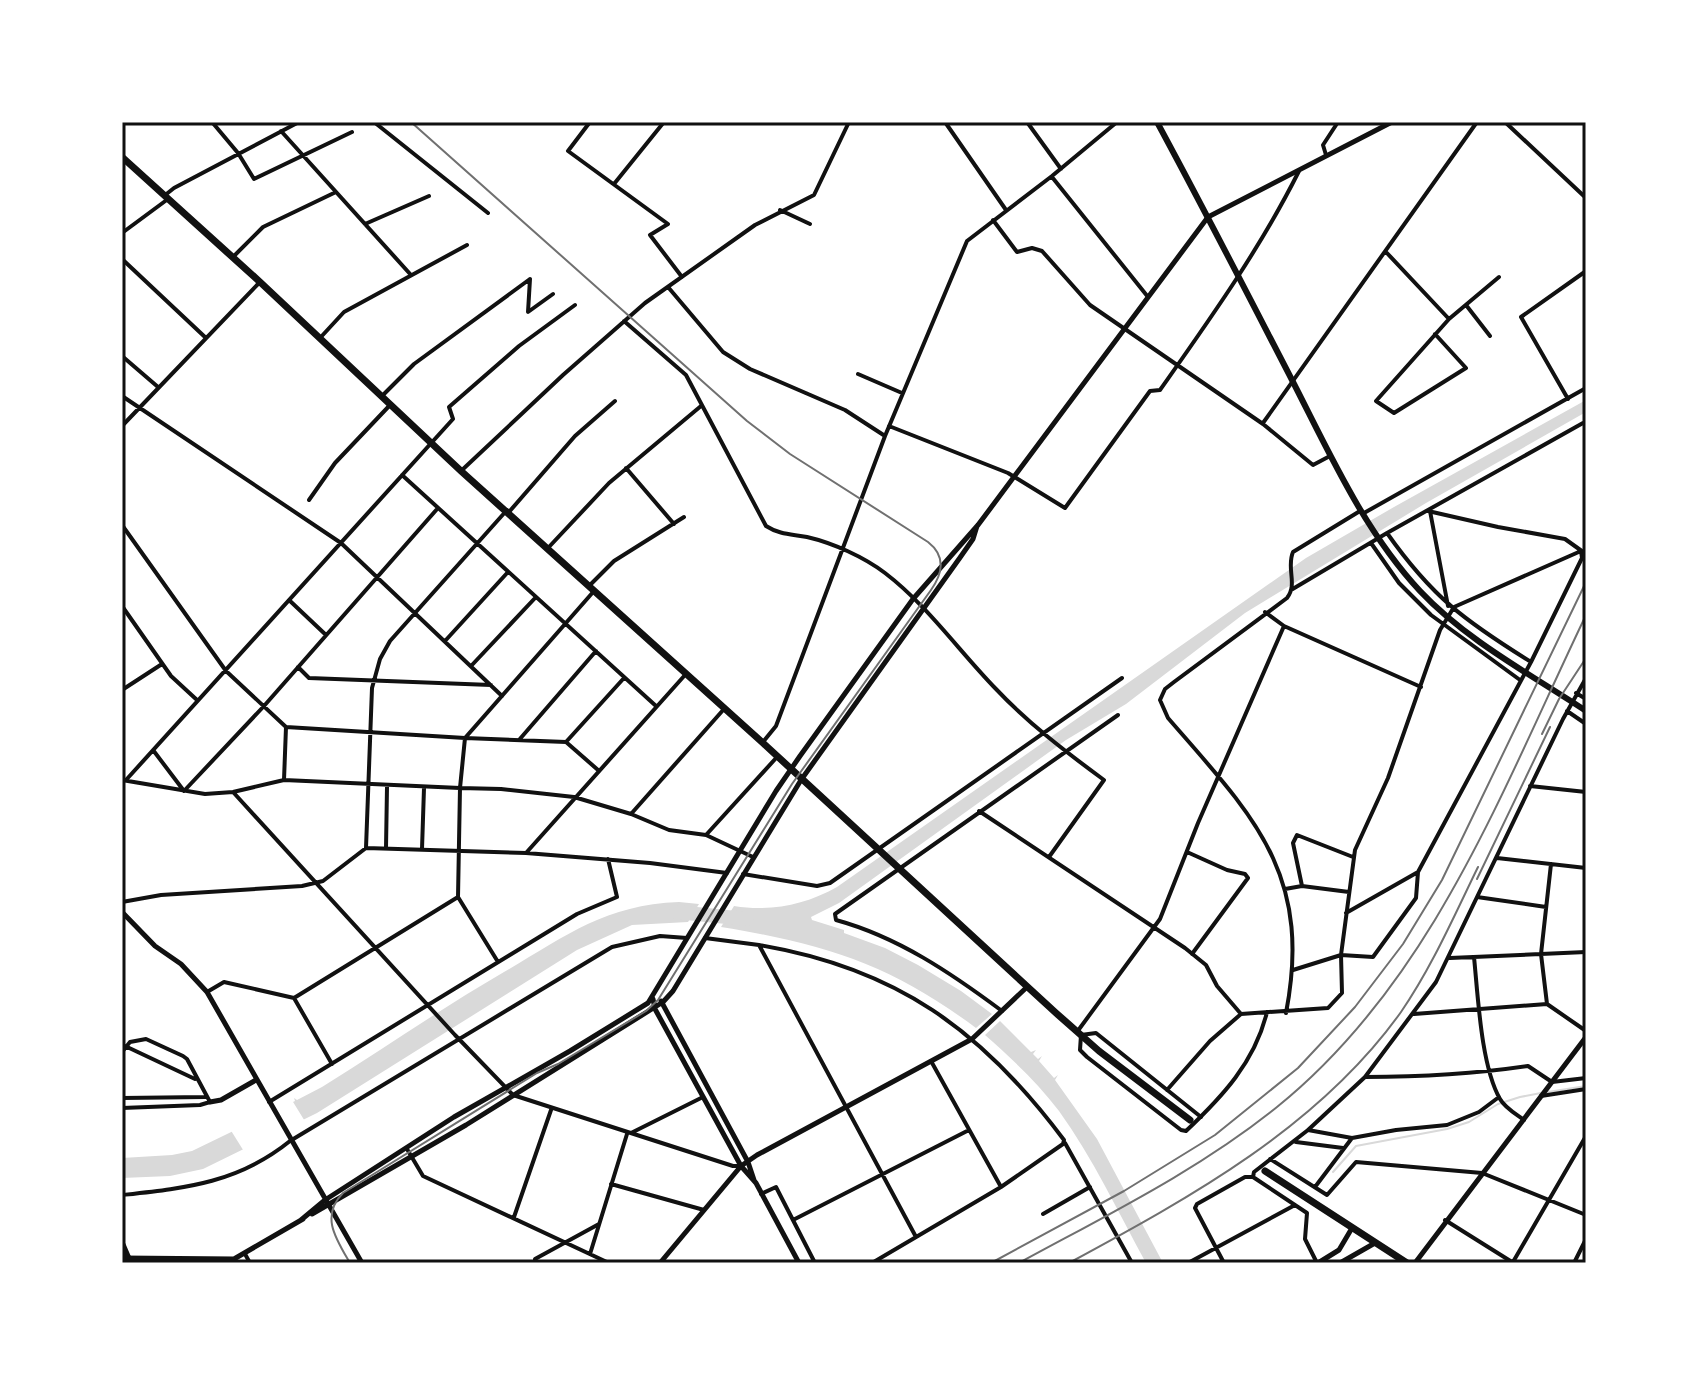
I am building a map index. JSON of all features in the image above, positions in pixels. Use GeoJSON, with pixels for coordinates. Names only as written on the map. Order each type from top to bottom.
{"type":"FeatureCollection","features":[{"type":"Feature","properties":{"kind":"main road"},"geometry":{"type":"LineString","coordinates":[[1157,122],[1330,456],[1378,537],[1437,608],[1477,639],[1586,711]]}},
{"type":"Feature","properties":{"kind":"main road"},"geometry":{"type":"LineString","coordinates":[[122,157],[461,471],[1079,1034],[1190,1120]]}},
{"type":"Feature","properties":{"kind":"main road"},"geometry":{"type":"LineString","coordinates":[[1265,1171],[1407,1263]]}},
{"type":"Feature","properties":{"kind":"street"},"geometry":{"type":"LineString","coordinates":[[212,122],[238,153],[254,179],[352,132]]}},
{"type":"Feature","properties":{"kind":"street"},"geometry":{"type":"LineString","coordinates":[[122,233],[174,188],[299,122]]}},
{"type":"Feature","properties":{"kind":"street"},"geometry":{"type":"LineString","coordinates":[[374,122],[488,213]]}},
{"type":"Feature","properties":{"kind":"street"},"geometry":{"type":"LineString","coordinates":[[590,122],[568,151],[668,224],[650,235],[682,277]]}},
{"type":"Feature","properties":{"kind":"street"},"geometry":{"type":"LineString","coordinates":[[614,184],[664,122]]}},
{"type":"Feature","properties":{"kind":"street"},"geometry":{"type":"LineString","coordinates":[[461,471],[624,321],[755,225],[814,195],[849,122]]}},
{"type":"Feature","properties":{"kind":"street"},"geometry":{"type":"LineString","coordinates":[[945,122],[1006,210]]}},
{"type":"Feature","properties":{"kind":"street"},"geometry":{"type":"LineString","coordinates":[[1027,122],[1061,169]]}},
{"type":"Feature","properties":{"kind":"street"},"geometry":{"type":"LineString","coordinates":[[763,743],[776,726],[885,436],[967,241],[1117,122]]}},
{"type":"Feature","properties":{"kind":"street"},"geometry":{"type":"LineString","coordinates":[[1326,156],[1323,145],[1338,122]]}},
{"type":"Feature","properties":{"kind":"street"},"geometry":{"type":"LineString","coordinates":[[122,1242],[127,1260],[234,1259],[301,1220],[454,1117],[644,1007],[653,998],[791,770],[913,599],[978,525],[1208,217],[1392,122]]}},
{"type":"Feature","properties":{"kind":"street"},"geometry":{"type":"LineString","coordinates":[[1263,424],[1477,122]]}},
{"type":"Feature","properties":{"kind":"street"},"geometry":{"type":"LineString","coordinates":[[1505,122],[1586,198]]}},
{"type":"Feature","properties":{"kind":"street"},"geometry":{"type":"LineString","coordinates":[[281,131],[411,275]]}},
{"type":"Feature","properties":{"kind":"street"},"geometry":{"type":"LineString","coordinates":[[889,426],[1013,477],[1065,508],[1150,391],[1160,390],[1177,366],[1238,278],[1300,170]]}},
{"type":"Feature","properties":{"kind":"street"},"geometry":{"type":"LineString","coordinates":[[1052,176],[1148,297]]}},
{"type":"Feature","properties":{"kind":"street"},"geometry":{"type":"LineString","coordinates":[[233,257],[263,227],[336,192]]}},
{"type":"Feature","properties":{"kind":"street"},"geometry":{"type":"LineString","coordinates":[[365,224],[429,196]]}},
{"type":"Feature","properties":{"kind":"street"},"geometry":{"type":"LineString","coordinates":[[780,210],[810,224]]}},
{"type":"Feature","properties":{"kind":"street"},"geometry":{"type":"LineString","coordinates":[[993,220],[1017,252],[1032,248],[1042,251],[1090,305],[1263,424],[1313,465],[1330,456]]}},
{"type":"Feature","properties":{"kind":"street"},"geometry":{"type":"LineString","coordinates":[[320,338],[344,312],[467,245]]}},
{"type":"Feature","properties":{"kind":"street"},"geometry":{"type":"LineString","coordinates":[[1386,252],[1449,319]]}},
{"type":"Feature","properties":{"kind":"street"},"geometry":{"type":"LineString","coordinates":[[122,259],[206,338]]}},
{"type":"Feature","properties":{"kind":"street"},"geometry":{"type":"LineString","coordinates":[[1568,399],[1521,317],[1586,271]]}},
{"type":"Feature","properties":{"kind":"street"},"geometry":{"type":"LineString","coordinates":[[1435,334],[1466,368],[1394,413],[1376,401],[1435,334],[1449,319],[1499,277]]}},
{"type":"Feature","properties":{"kind":"street"},"geometry":{"type":"LineString","coordinates":[[382,396],[414,364],[530,279],[528,312],[553,294]]}},
{"type":"Feature","properties":{"kind":"street"},"geometry":{"type":"LineString","coordinates":[[122,426],[260,282]]}},
{"type":"Feature","properties":{"kind":"street"},"geometry":{"type":"LineString","coordinates":[[668,287],[723,352],[750,369],[845,410],[885,436]]}},
{"type":"Feature","properties":{"kind":"street"},"geometry":{"type":"LineString","coordinates":[[124,780],[453,419],[449,407],[519,346],[575,305]]}},
{"type":"Feature","properties":{"kind":"street"},"geometry":{"type":"LineString","coordinates":[[1466,305],[1490,336]]}},
{"type":"Feature","properties":{"kind":"street"},"geometry":{"type":"LineString","coordinates":[[624,321],[686,375],[766,526],[776,533],[808,537],[871,563],[924,610],[996,689],[1048,737],[1104,780],[1049,857]]}},
{"type":"Feature","properties":{"kind":"street"},"geometry":{"type":"LineString","coordinates":[[122,356],[158,387]]}},
{"type":"Feature","properties":{"kind":"street"},"geometry":{"type":"LineString","coordinates":[[858,374],[902,393]]}},
{"type":"Feature","properties":{"kind":"street"},"geometry":{"type":"LineString","coordinates":[[1286,1013],[1293,970],[1293,941],[1285,889],[1257,826],[1168,718],[1160,700],[1165,689],[1287,598],[1292,588],[1290,559],[1293,552],[1586,388]]}},
{"type":"Feature","properties":{"kind":"street"},"geometry":{"type":"LineString","coordinates":[[122,396],[341,543],[502,696]]}},
{"type":"Feature","properties":{"kind":"street"},"geometry":{"type":"LineString","coordinates":[[366,848],[373,681],[390,641],[575,436],[615,401]]}},
{"type":"Feature","properties":{"kind":"street"},"geometry":{"type":"LineString","coordinates":[[309,500],[335,463],[391,404]]}},
{"type":"Feature","properties":{"kind":"street"},"geometry":{"type":"LineString","coordinates":[[548,548],[567,525],[626,468],[701,406]]}},
{"type":"Feature","properties":{"kind":"street"},"geometry":{"type":"LineString","coordinates":[[1292,588],[1583,423]]}},
{"type":"Feature","properties":{"kind":"street"},"geometry":{"type":"LineString","coordinates":[[626,468],[674,524]]}},
{"type":"Feature","properties":{"kind":"street"},"geometry":{"type":"LineString","coordinates":[[402,475],[656,706]]}},
{"type":"Feature","properties":{"kind":"street"},"geometry":{"type":"LineString","coordinates":[[184,791],[264,706],[438,508]]}},
{"type":"Feature","properties":{"kind":"street"},"geometry":{"type":"LineString","coordinates":[[1428,511],[1565,539],[1584,553]]}},
{"type":"Feature","properties":{"kind":"street"},"geometry":{"type":"LineString","coordinates":[[1167,1090],[1210,1041],[1241,1014],[1328,1008],[1342,993],[1341,955],[1354,858],[1388,778],[1450,608],[1428,511]]}},
{"type":"Feature","properties":{"kind":"street"},"geometry":{"type":"LineString","coordinates":[[498,962],[458,897],[460,788],[465,738],[565,624],[614,561],[684,517]]}},
{"type":"Feature","properties":{"kind":"street"},"geometry":{"type":"LineString","coordinates":[[122,525],[226,671],[286,727],[566,742],[598,770]]}},
{"type":"Feature","properties":{"kind":"street"},"geometry":{"type":"LineString","coordinates":[[327,1202],[513,1095],[663,1002],[673,991],[801,780],[924,610],[973,539],[978,525]]}},
{"type":"Feature","properties":{"kind":"street"},"geometry":{"type":"LineString","coordinates":[[1387,533],[1413,570],[1450,608],[1531,662]]}},
{"type":"Feature","properties":{"kind":"street"},"geometry":{"type":"LineString","coordinates":[[1371,543],[1399,583],[1443,625],[1520,680]]}},
{"type":"Feature","properties":{"kind":"street"},"geometry":{"type":"LineString","coordinates":[[1450,608],[1584,553]]}},
{"type":"Feature","properties":{"kind":"street"},"geometry":{"type":"LineString","coordinates":[[1293,970],[1341,955],[1373,957],[1416,898],[1418,872],[1531,662],[1584,553]]}},
{"type":"Feature","properties":{"kind":"street"},"geometry":{"type":"LineString","coordinates":[[445,641],[508,572]]}},
{"type":"Feature","properties":{"kind":"street"},"geometry":{"type":"LineString","coordinates":[[472,666],[536,597]]}},
{"type":"Feature","properties":{"kind":"street"},"geometry":{"type":"LineString","coordinates":[[289,600],[326,635]]}},
{"type":"Feature","properties":{"kind":"street"},"geometry":{"type":"LineString","coordinates":[[122,606],[171,676],[197,700]]}},
{"type":"Feature","properties":{"kind":"street"},"geometry":{"type":"LineString","coordinates":[[1265,612],[1284,626],[1421,687]]}},
{"type":"Feature","properties":{"kind":"street"},"geometry":{"type":"LineString","coordinates":[[1267,1012],[1259,1037],[1231,1085],[1186,1131],[1080,1050],[1079,1034],[1118,973],[1156,926],[1284,626]]}},
{"type":"Feature","properties":{"kind":"street"},"geometry":{"type":"LineString","coordinates":[[519,740],[596,651]]}},
{"type":"Feature","properties":{"kind":"street"},"geometry":{"type":"LineString","coordinates":[[122,690],[162,664]]}},
{"type":"Feature","properties":{"kind":"street"},"geometry":{"type":"LineString","coordinates":[[298,667],[309,678],[492,685]]}},
{"type":"Feature","properties":{"kind":"street"},"geometry":{"type":"LineString","coordinates":[[526,853],[685,675]]}},
{"type":"Feature","properties":{"kind":"street"},"geometry":{"type":"LineString","coordinates":[[566,742],[625,677]]}},
{"type":"Feature","properties":{"kind":"street"},"geometry":{"type":"LineString","coordinates":[[743,874],[817,886],[830,883],[1122,678]]}},
{"type":"Feature","properties":{"kind":"street"},"geometry":{"type":"LineString","coordinates":[[1253,1177],[1254,1172],[1308,1130],[1365,1077],[1414,1014],[1450,958],[1530,786],[1586,678]]}},
{"type":"Feature","properties":{"kind":"street"},"geometry":{"type":"LineString","coordinates":[[1576,693],[1586,699]]}},
{"type":"Feature","properties":{"kind":"street"},"geometry":{"type":"LineString","coordinates":[[631,814],[724,709]]}},
{"type":"Feature","properties":{"kind":"street"},"geometry":{"type":"LineString","coordinates":[[1567,711],[1586,724]]}},
{"type":"Feature","properties":{"kind":"street"},"geometry":{"type":"LineString","coordinates":[[1001,1012],[904,946],[836,920],[835,914],[896,868],[1118,715]]}},
{"type":"Feature","properties":{"kind":"street"},"geometry":{"type":"LineString","coordinates":[[284,780],[286,727]]}},
{"type":"Feature","properties":{"kind":"street"},"geometry":{"type":"LineString","coordinates":[[153,750],[184,791]]}},
{"type":"Feature","properties":{"kind":"street"},"geometry":{"type":"LineString","coordinates":[[706,835],[777,757]]}},
{"type":"Feature","properties":{"kind":"street"},"geometry":{"type":"LineString","coordinates":[[124,780],[205,794],[233,792],[284,780],[368,786],[501,789],[574,797],[631,814],[669,830],[706,835],[753,857]]}},
{"type":"Feature","properties":{"kind":"street"},"geometry":{"type":"LineString","coordinates":[[386,848],[387,786]]}},
{"type":"Feature","properties":{"kind":"street"},"geometry":{"type":"LineString","coordinates":[[1530,786],[1586,792]]}},
{"type":"Feature","properties":{"kind":"street"},"geometry":{"type":"LineString","coordinates":[[422,849],[424,787]]}},
{"type":"Feature","properties":{"kind":"street"},"geometry":{"type":"LineString","coordinates":[[233,792],[513,1095],[628,1134],[741,1166]]}},
{"type":"Feature","properties":{"kind":"street"},"geometry":{"type":"LineString","coordinates":[[979,811],[1156,926],[1206,965],[1217,986],[1241,1014]]}},
{"type":"Feature","properties":{"kind":"street"},"geometry":{"type":"LineString","coordinates":[[1302,886],[1293,843],[1297,835],[1354,858]]}},
{"type":"Feature","properties":{"kind":"street"},"geometry":{"type":"LineString","coordinates":[[122,902],[161,895],[317,883],[366,848],[526,853],[727,873]]}},
{"type":"Feature","properties":{"kind":"street"},"geometry":{"type":"LineString","coordinates":[[1187,852],[1227,870],[1245,874],[1248,878],[1192,954]]}},
{"type":"Feature","properties":{"kind":"street"},"geometry":{"type":"LineString","coordinates":[[1496,858],[1586,868]]}},
{"type":"Feature","properties":{"kind":"street"},"geometry":{"type":"LineString","coordinates":[[270,1104],[577,914],[617,897],[608,859]]}},
{"type":"Feature","properties":{"kind":"street"},"geometry":{"type":"LineString","coordinates":[[1547,1004],[1541,954],[1551,864]]}},
{"type":"Feature","properties":{"kind":"street"},"geometry":{"type":"LineString","coordinates":[[1346,913],[1418,872]]}},
{"type":"Feature","properties":{"kind":"street"},"geometry":{"type":"LineString","coordinates":[[1285,889],[1302,886],[1349,892]]}},
{"type":"Feature","properties":{"kind":"street"},"geometry":{"type":"LineString","coordinates":[[207,992],[224,982],[294,998],[458,897]]}},
{"type":"Feature","properties":{"kind":"street"},"geometry":{"type":"LineString","coordinates":[[1477,897],[1546,907]]}},
{"type":"Feature","properties":{"kind":"street"},"geometry":{"type":"LineString","coordinates":[[122,912],[155,946],[181,964],[207,992],[362,1263]]}},
{"type":"Feature","properties":{"kind":"street"},"geometry":{"type":"LineString","coordinates":[[707,935],[810,955],[894,988],[928,1006],[972,1039],[1013,1076],[1064,1140],[1132,1263]]}},
{"type":"Feature","properties":{"kind":"street"},"geometry":{"type":"LineString","coordinates":[[122,1195],[206,1184],[252,1167],[289,1139],[612,947],[660,936],[687,938]]}},
{"type":"Feature","properties":{"kind":"street"},"geometry":{"type":"LineString","coordinates":[[1450,958],[1585,951],[1586,943]]}},
{"type":"Feature","properties":{"kind":"street"},"geometry":{"type":"LineString","coordinates":[[759,945],[916,1237]]}},
{"type":"Feature","properties":{"kind":"street"},"geometry":{"type":"LineString","coordinates":[[1474,957],[1490,1072],[1499,1097],[1524,1120]]}},
{"type":"Feature","properties":{"kind":"street"},"geometry":{"type":"LineString","coordinates":[[663,1262],[741,1166],[972,1039],[1027,987]]}},
{"type":"Feature","properties":{"kind":"street"},"geometry":{"type":"LineString","coordinates":[[294,998],[332,1064]]}},
{"type":"Feature","properties":{"kind":"street"},"geometry":{"type":"LineString","coordinates":[[653,998],[663,1002],[799,1263]]}},
{"type":"Feature","properties":{"kind":"street"},"geometry":{"type":"LineString","coordinates":[[653,998],[655,1009],[741,1166],[756,1183]]}},
{"type":"Feature","properties":{"kind":"street"},"geometry":{"type":"LineString","coordinates":[[1414,1014],[1547,1004],[1586,1031]]}},
{"type":"Feature","properties":{"kind":"street"},"geometry":{"type":"LineString","coordinates":[[1079,1034],[1096,1033],[1201,1117]]}},
{"type":"Feature","properties":{"kind":"street"},"geometry":{"type":"LineString","coordinates":[[1415,1263],[1586,1037]]}},
{"type":"Feature","properties":{"kind":"street"},"geometry":{"type":"LineString","coordinates":[[122,1052],[125,1046],[136,1040],[146,1039],[183,1056],[207,1099]]}},
{"type":"Feature","properties":{"kind":"street"},"geometry":{"type":"LineString","coordinates":[[125,1046],[197,1080]]}},
{"type":"Feature","properties":{"kind":"street"},"geometry":{"type":"LineString","coordinates":[[931,1061],[1001,1187]]}},
{"type":"Feature","properties":{"kind":"street"},"geometry":{"type":"LineString","coordinates":[[1365,1077],[1420,1077],[1528,1066],[1552,1082],[1586,1078]]}},
{"type":"Feature","properties":{"kind":"street"},"geometry":{"type":"LineString","coordinates":[[122,1098],[221,1100],[256,1080]]}},
{"type":"Feature","properties":{"kind":"street"},"geometry":{"type":"LineString","coordinates":[[1541,1096],[1586,1089]]}},
{"type":"Feature","properties":{"kind":"street"},"geometry":{"type":"LineString","coordinates":[[590,1254],[628,1134],[703,1097]]}},
{"type":"Feature","properties":{"kind":"street"},"geometry":{"type":"LineString","coordinates":[[1308,1130],[1352,1138],[1447,1125],[1479,1112],[1499,1097]]}},
{"type":"Feature","properties":{"kind":"street"},"geometry":{"type":"LineString","coordinates":[[122,1108],[200,1105],[207,1099]]}},
{"type":"Feature","properties":{"kind":"street"},"geometry":{"type":"LineString","coordinates":[[514,1218],[551,1110]]}},
{"type":"Feature","properties":{"kind":"street"},"geometry":{"type":"LineString","coordinates":[[793,1220],[969,1130]]}},
{"type":"Feature","properties":{"kind":"street"},"geometry":{"type":"LineString","coordinates":[[1445,1220],[1514,1262],[1586,1136]]}},
{"type":"Feature","properties":{"kind":"street"},"geometry":{"type":"LineString","coordinates":[[1315,1188],[1352,1138]]}},
{"type":"Feature","properties":{"kind":"street"},"geometry":{"type":"LineString","coordinates":[[872,1263],[1001,1187],[1063,1144],[1064,1140]]}},
{"type":"Feature","properties":{"kind":"street"},"geometry":{"type":"LineString","coordinates":[[1293,1141],[1343,1148]]}},
{"type":"Feature","properties":{"kind":"street"},"geometry":{"type":"LineString","coordinates":[[407,1149],[423,1176],[609,1263]]}},
{"type":"Feature","properties":{"kind":"street"},"geometry":{"type":"LineString","coordinates":[[1269,1159],[1327,1195],[1356,1162],[1482,1173],[1586,1215]]}},
{"type":"Feature","properties":{"kind":"street"},"geometry":{"type":"LineString","coordinates":[[1224,1263],[1195,1208],[1245,1177],[1253,1177],[1307,1213],[1305,1239],[1317,1263],[1339,1250],[1352,1227]]}},
{"type":"Feature","properties":{"kind":"street"},"geometry":{"type":"LineString","coordinates":[[611,1184],[704,1210]]}},
{"type":"Feature","properties":{"kind":"street"},"geometry":{"type":"LineString","coordinates":[[761,1194],[776,1187],[815,1263]]}},
{"type":"Feature","properties":{"kind":"street"},"geometry":{"type":"LineString","coordinates":[[1043,1214],[1090,1187]]}},
{"type":"Feature","properties":{"kind":"street"},"geometry":{"type":"LineString","coordinates":[[1188,1263],[1295,1205]]}},
{"type":"Feature","properties":{"kind":"street"},"geometry":{"type":"LineString","coordinates":[[535,1263],[535,1259],[599,1224]]}},
{"type":"Feature","properties":{"kind":"street"},"geometry":{"type":"LineString","coordinates":[[1574,1263],[1586,1239]]}},
{"type":"Feature","properties":{"kind":"street"},"geometry":{"type":"LineString","coordinates":[[1340,1263],[1376,1243]]}},
{"type":"Feature","properties":{"kind":"street"},"geometry":{"type":"LineString","coordinates":[[245,1254],[250,1263]]}},
{"type":"Feature","properties":{"kind":"shaded area"},"geometry":{"type":"Polygon","coordinates":[[[1586,400],[1586,412],[1426,503],[1245,613],[1126,704],[1066,740],[839,903],[811,917],[885,948],[961,991],[992,1014],[976,1028],[914,988],[855,960],[793,941],[721,927],[734,906],[787,906],[837,887],[1306,558],[1586,400]]]}},
{"type":"Feature","properties":{"kind":"shaded area"},"geometry":{"type":"Polygon","coordinates":[[[679,902],[699,904],[688,922],[632,925],[577,950],[317,1113],[203,1169],[170,1176],[122,1178],[122,1158],[192,1151],[295,1101],[294,1098],[297,1100],[547,946],[587,925],[629,909],[679,902]]]}},
{"type":"Feature","properties":{"kind":"shaded area"},"geometry":{"type":"Polygon","coordinates":[[[1000,1021],[1031,1052],[1036,1050],[1033,1054],[1038,1059],[1042,1056],[1039,1061],[1054,1078],[1058,1075],[1055,1080],[1097,1139],[1163,1263],[1146,1263],[1094,1166],[1059,1111],[985,1035],[1000,1021]]]}},
{"type":"Feature","properties":{"kind":"pier"},"geometry":{"type":"Polygon","coordinates":[[[290,1097],[306,1123],[245,1153],[230,1129],[290,1097]]]}},
{"type":"Feature","properties":{"kind":"waterway"},"geometry":{"type":"LineString","coordinates":[[676,912],[747,919]]}},
{"type":"Feature","properties":{"kind":"waterway"},"geometry":{"type":"LineString","coordinates":[[1548,1092],[1586,1086]]}},
{"type":"Feature","properties":{"kind":"waterway"},"geometry":{"type":"LineString","coordinates":[[1333,1172],[1356,1146],[1447,1129],[1469,1122],[1498,1104],[1541,1093]]}},
{"type":"Feature","properties":{"kind":"tram line"},"geometry":{"type":"LineString","coordinates":[[350,1263],[331,1219],[332,1210],[343,1193],[537,1073],[558,1064],[646,1011],[658,1000],[792,784],[931,590],[941,565],[938,553],[928,542],[790,454],[747,421],[411,122]]}},
{"type":"Feature","properties":{"kind":"railway"},"geometry":{"type":"LineString","coordinates":[[991,1263],[1124,1191],[1215,1135],[1298,1068],[1355,1007],[1403,944],[1442,880],[1586,582]]}},
{"type":"Feature","properties":{"kind":"railway"},"geometry":{"type":"LineString","coordinates":[[1019,1263],[1152,1191],[1216,1151],[1277,1107],[1331,1057],[1379,1002],[1421,943],[1458,880],[1586,615]]}},
{"type":"Feature","properties":{"kind":"railway"},"geometry":{"type":"LineString","coordinates":[[1542,734],[1559,699],[1586,658]]}},
{"type":"Feature","properties":{"kind":"railway"},"geometry":{"type":"LineString","coordinates":[[1477,879],[1550,727]]}},
{"type":"Feature","properties":{"kind":"railway"},"geometry":{"type":"LineString","coordinates":[[1069,1263],[1206,1185],[1292,1125],[1332,1090],[1368,1053],[1401,1012],[1423,977],[1478,867]]}}]}
